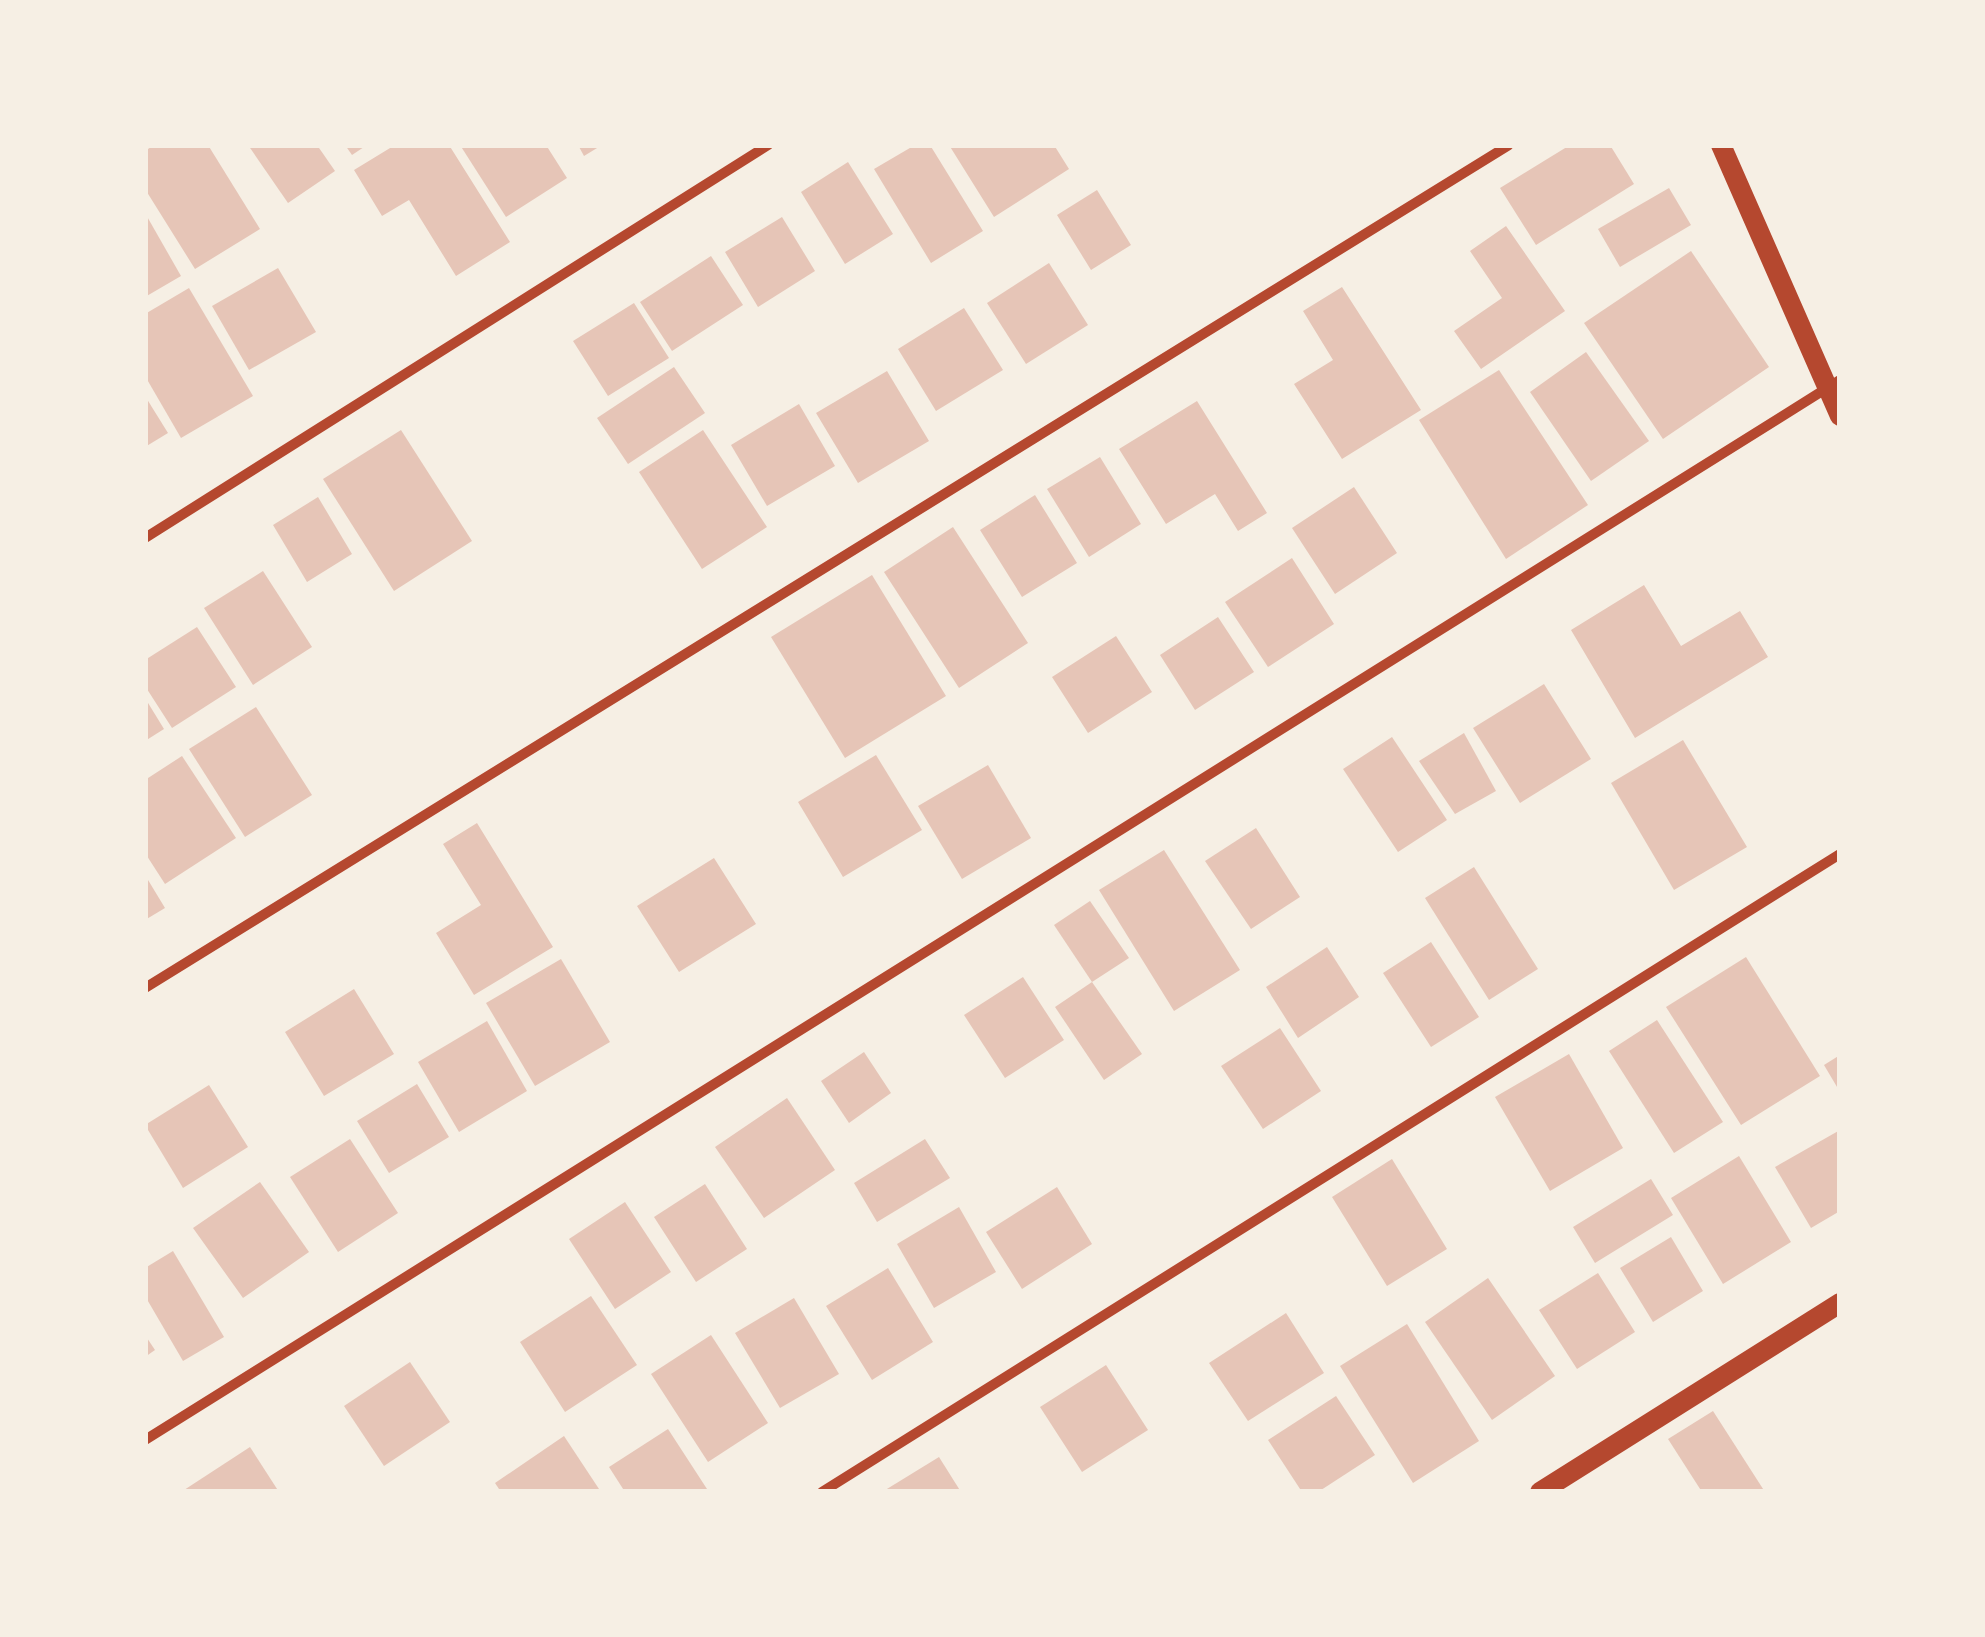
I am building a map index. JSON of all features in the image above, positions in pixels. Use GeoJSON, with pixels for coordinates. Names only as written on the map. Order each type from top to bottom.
{"type":"FeatureCollection","features":[{"type":"Feature","properties":{"kind":"main road"},"geometry":{"type":"LineString","coordinates":[[1721,145],[1834,384],[1840,416]]}},
{"type":"Feature","properties":{"kind":"main road"},"geometry":{"type":"LineString","coordinates":[[1540,1492],[1840,1303]]}},
{"type":"Feature","properties":{"kind":"street"},"geometry":{"type":"LineString","coordinates":[[145,538],[768,145]]}},
{"type":"Feature","properties":{"kind":"street"},"geometry":{"type":"LineString","coordinates":[[145,988],[1509,145]]}},
{"type":"Feature","properties":{"kind":"street"},"geometry":{"type":"LineString","coordinates":[[145,1440],[1834,384]]}},
{"type":"Feature","properties":{"kind":"street"},"geometry":{"type":"LineString","coordinates":[[822,1492],[1840,854]]}},
{"type":"Feature","properties":{"kind":"building"},"geometry":{"type":"Polygon","coordinates":[[[154,145],[208,145],[260,229],[195,269],[145,189],[145,151],[154,145]]]}},
{"type":"Feature","properties":{"kind":"building"},"geometry":{"type":"Polygon","coordinates":[[[248,145],[317,145],[335,171],[288,203],[248,145]]]}},
{"type":"Feature","properties":{"kind":"building"},"geometry":{"type":"Polygon","coordinates":[[[345,145],[367,145],[352,155],[345,145]]]}},
{"type":"Feature","properties":{"kind":"building"},"geometry":{"type":"Polygon","coordinates":[[[395,145],[449,145],[510,242],[456,276],[409,200],[382,216],[354,170],[395,145]]]}},
{"type":"Feature","properties":{"kind":"building"},"geometry":{"type":"Polygon","coordinates":[[[460,145],[546,145],[567,178],[506,217],[460,145]]]}},
{"type":"Feature","properties":{"kind":"building"},"geometry":{"type":"Polygon","coordinates":[[[578,145],[602,145],[584,156],[578,145]]]}},
{"type":"Feature","properties":{"kind":"building"},"geometry":{"type":"Polygon","coordinates":[[[915,145],[930,145],[983,231],[931,263],[874,169],[915,145]]]}},
{"type":"Feature","properties":{"kind":"building"},"geometry":{"type":"Polygon","coordinates":[[[949,145],[1054,145],[1069,169],[994,217],[949,145]]]}},
{"type":"Feature","properties":{"kind":"building"},"geometry":{"type":"Polygon","coordinates":[[[1570,145],[1610,145],[1634,184],[1536,245],[1500,188],[1570,145]]]}},
{"type":"Feature","properties":{"kind":"building"},"geometry":{"type":"Polygon","coordinates":[[[848,162],[893,234],[845,264],[801,192],[848,162]]]}},
{"type":"Feature","properties":{"kind":"building"},"geometry":{"type":"Polygon","coordinates":[[[1669,188],[1691,225],[1620,267],[1598,229],[1669,188]]]}},
{"type":"Feature","properties":{"kind":"building"},"geometry":{"type":"Polygon","coordinates":[[[1097,190],[1131,245],[1091,270],[1057,215],[1097,190]]]}},
{"type":"Feature","properties":{"kind":"building"},"geometry":{"type":"Polygon","coordinates":[[[145,213],[181,276],[145,297],[145,213]]]}},
{"type":"Feature","properties":{"kind":"building"},"geometry":{"type":"Polygon","coordinates":[[[782,217],[815,271],[758,307],[725,252],[782,217]]]}},
{"type":"Feature","properties":{"kind":"building"},"geometry":{"type":"Polygon","coordinates":[[[1506,226],[1565,311],[1481,369],[1454,331],[1502,298],[1470,251],[1506,226]]]}},
{"type":"Feature","properties":{"kind":"building"},"geometry":{"type":"Polygon","coordinates":[[[1691,251],[1769,367],[1663,439],[1584,323],[1691,251]]]}},
{"type":"Feature","properties":{"kind":"building"},"geometry":{"type":"Polygon","coordinates":[[[711,256],[743,305],[672,351],[640,302],[711,256]]]}},
{"type":"Feature","properties":{"kind":"building"},"geometry":{"type":"Polygon","coordinates":[[[1049,263],[1088,325],[1026,364],[987,303],[1049,263]]]}},
{"type":"Feature","properties":{"kind":"building"},"geometry":{"type":"Polygon","coordinates":[[[278,268],[316,332],[249,370],[212,306],[278,268]]]}},
{"type":"Feature","properties":{"kind":"building"},"geometry":{"type":"Polygon","coordinates":[[[1342,287],[1421,410],[1342,459],[1294,384],[1333,360],[1303,311],[1342,287]]]}},
{"type":"Feature","properties":{"kind":"building"},"geometry":{"type":"Polygon","coordinates":[[[189,288],[253,396],[181,438],[145,376],[145,314],[189,288]]]}},
{"type":"Feature","properties":{"kind":"building"},"geometry":{"type":"Polygon","coordinates":[[[634,303],[669,358],[608,396],[573,341],[634,303]]]}},
{"type":"Feature","properties":{"kind":"building"},"geometry":{"type":"Polygon","coordinates":[[[964,308],[1003,370],[936,411],[898,349],[964,308]]]}},
{"type":"Feature","properties":{"kind":"building"},"geometry":{"type":"Polygon","coordinates":[[[1586,352],[1649,441],[1591,481],[1530,392],[1586,352]]]}},
{"type":"Feature","properties":{"kind":"building"},"geometry":{"type":"Polygon","coordinates":[[[674,367],[705,413],[628,464],[597,418],[674,367]]]}},
{"type":"Feature","properties":{"kind":"building"},"geometry":{"type":"Polygon","coordinates":[[[1499,370],[1588,505],[1506,559],[1419,420],[1499,370]]]}},
{"type":"Feature","properties":{"kind":"building"},"geometry":{"type":"Polygon","coordinates":[[[887,371],[929,441],[858,483],[816,413],[887,371]]]}},
{"type":"Feature","properties":{"kind":"building"},"geometry":{"type":"Polygon","coordinates":[[[145,396],[168,433],[145,447],[145,396]]]}},
{"type":"Feature","properties":{"kind":"building"},"geometry":{"type":"Polygon","coordinates":[[[1197,401],[1267,513],[1238,531],[1215,494],[1166,524],[1119,449],[1197,401]]]}},
{"type":"Feature","properties":{"kind":"building"},"geometry":{"type":"Polygon","coordinates":[[[799,404],[835,466],[767,506],[731,445],[799,404]]]}},
{"type":"Feature","properties":{"kind":"building"},"geometry":{"type":"Polygon","coordinates":[[[401,430],[472,541],[394,591],[323,479],[401,430]]]}},
{"type":"Feature","properties":{"kind":"building"},"geometry":{"type":"Polygon","coordinates":[[[703,430],[767,527],[702,569],[639,472],[703,430]]]}},
{"type":"Feature","properties":{"kind":"building"},"geometry":{"type":"Polygon","coordinates":[[[1100,457],[1141,524],[1089,557],[1047,489],[1100,457]]]}},
{"type":"Feature","properties":{"kind":"building"},"geometry":{"type":"Polygon","coordinates":[[[1354,487],[1397,553],[1335,594],[1292,528],[1354,487]]]}},
{"type":"Feature","properties":{"kind":"building"},"geometry":{"type":"Polygon","coordinates":[[[1035,495],[1077,563],[1022,597],[980,530],[1035,495]]]}},
{"type":"Feature","properties":{"kind":"building"},"geometry":{"type":"Polygon","coordinates":[[[318,497],[352,554],[307,582],[273,525],[318,497]]]}},
{"type":"Feature","properties":{"kind":"building"},"geometry":{"type":"Polygon","coordinates":[[[953,527],[1028,643],[959,688],[884,572],[953,527]]]}},
{"type":"Feature","properties":{"kind":"building"},"geometry":{"type":"Polygon","coordinates":[[[1292,558],[1334,624],[1268,667],[1225,602],[1292,558]]]}},
{"type":"Feature","properties":{"kind":"building"},"geometry":{"type":"Polygon","coordinates":[[[263,571],[312,647],[253,685],[204,608],[263,571]]]}},
{"type":"Feature","properties":{"kind":"building"},"geometry":{"type":"Polygon","coordinates":[[[872,575],[946,696],[845,758],[771,637],[872,575]]]}},
{"type":"Feature","properties":{"kind":"building"},"geometry":{"type":"Polygon","coordinates":[[[1644,585],[1681,646],[1740,611],[1768,657],[1635,738],[1571,630],[1644,585]]]}},
{"type":"Feature","properties":{"kind":"building"},"geometry":{"type":"Polygon","coordinates":[[[1218,617],[1254,672],[1195,710],[1160,655],[1218,617]]]}},
{"type":"Feature","properties":{"kind":"building"},"geometry":{"type":"Polygon","coordinates":[[[197,627],[236,687],[172,728],[145,686],[145,660],[197,627]]]}},
{"type":"Feature","properties":{"kind":"building"},"geometry":{"type":"Polygon","coordinates":[[[1116,636],[1152,692],[1088,733],[1052,677],[1116,636]]]}},
{"type":"Feature","properties":{"kind":"building"},"geometry":{"type":"Polygon","coordinates":[[[1544,684],[1591,759],[1520,803],[1473,728],[1544,684]]]}},
{"type":"Feature","properties":{"kind":"building"},"geometry":{"type":"Polygon","coordinates":[[[145,698],[164,729],[145,741],[145,698]]]}},
{"type":"Feature","properties":{"kind":"building"},"geometry":{"type":"Polygon","coordinates":[[[256,707],[312,795],[245,837],[189,749],[256,707]]]}},
{"type":"Feature","properties":{"kind":"building"},"geometry":{"type":"Polygon","coordinates":[[[1464,733],[1496,791],[1455,814],[1419,761],[1464,733]]]}},
{"type":"Feature","properties":{"kind":"building"},"geometry":{"type":"Polygon","coordinates":[[[1392,737],[1447,820],[1398,852],[1343,769],[1392,737]]]}},
{"type":"Feature","properties":{"kind":"building"},"geometry":{"type":"Polygon","coordinates":[[[1683,740],[1747,847],[1674,890],[1611,783],[1683,740]]]}},
{"type":"Feature","properties":{"kind":"building"},"geometry":{"type":"Polygon","coordinates":[[[876,755],[922,830],[843,877],[798,802],[876,755]]]}},
{"type":"Feature","properties":{"kind":"building"},"geometry":{"type":"Polygon","coordinates":[[[182,756],[236,838],[165,884],[145,853],[145,780],[182,756]]]}},
{"type":"Feature","properties":{"kind":"building"},"geometry":{"type":"Polygon","coordinates":[[[988,765],[1031,838],[962,879],[918,806],[988,765]]]}},
{"type":"Feature","properties":{"kind":"building"},"geometry":{"type":"Polygon","coordinates":[[[477,823],[553,947],[474,995],[436,933],[481,905],[443,844],[477,823]]]}},
{"type":"Feature","properties":{"kind":"building"},"geometry":{"type":"Polygon","coordinates":[[[1256,828],[1300,897],[1251,929],[1205,861],[1256,828]]]}},
{"type":"Feature","properties":{"kind":"building"},"geometry":{"type":"Polygon","coordinates":[[[1164,850],[1240,970],[1174,1011],[1099,890],[1164,850]]]}},
{"type":"Feature","properties":{"kind":"building"},"geometry":{"type":"Polygon","coordinates":[[[714,858],[756,924],[679,972],[637,906],[714,858]]]}},
{"type":"Feature","properties":{"kind":"building"},"geometry":{"type":"Polygon","coordinates":[[[1474,867],[1538,969],[1489,1000],[1425,898],[1474,867]]]}},
{"type":"Feature","properties":{"kind":"building"},"geometry":{"type":"Polygon","coordinates":[[[145,875],[165,908],[145,920],[145,875]]]}},
{"type":"Feature","properties":{"kind":"building"},"geometry":{"type":"Polygon","coordinates":[[[1090,901],[1129,958],[1092,982],[1054,925],[1090,901]]]}},
{"type":"Feature","properties":{"kind":"building"},"geometry":{"type":"Polygon","coordinates":[[[1431,942],[1479,1017],[1431,1047],[1383,973],[1431,942]]]}},
{"type":"Feature","properties":{"kind":"building"},"geometry":{"type":"Polygon","coordinates":[[[1327,947],[1359,997],[1298,1038],[1266,987],[1327,947]]]}},
{"type":"Feature","properties":{"kind":"building"},"geometry":{"type":"Polygon","coordinates":[[[1746,957],[1820,1076],[1741,1125],[1666,1007],[1746,957]]]}},
{"type":"Feature","properties":{"kind":"building"},"geometry":{"type":"Polygon","coordinates":[[[561,959],[610,1042],[535,1086],[486,1003],[561,959]]]}},
{"type":"Feature","properties":{"kind":"building"},"geometry":{"type":"Polygon","coordinates":[[[1023,977],[1064,1040],[1005,1078],[964,1015],[1023,977]]]}},
{"type":"Feature","properties":{"kind":"building"},"geometry":{"type":"Polygon","coordinates":[[[1092,982],[1142,1054],[1104,1080],[1055,1007],[1092,982]]]}},
{"type":"Feature","properties":{"kind":"building"},"geometry":{"type":"Polygon","coordinates":[[[354,989],[394,1054],[324,1096],[285,1032],[354,989]]]}},
{"type":"Feature","properties":{"kind":"building"},"geometry":{"type":"Polygon","coordinates":[[[1657,1020],[1723,1122],[1674,1153],[1609,1051],[1657,1020]]]}},
{"type":"Feature","properties":{"kind":"building"},"geometry":{"type":"Polygon","coordinates":[[[487,1021],[527,1091],[459,1132],[418,1062],[487,1021]]]}},
{"type":"Feature","properties":{"kind":"building"},"geometry":{"type":"Polygon","coordinates":[[[1280,1028],[1321,1091],[1263,1129],[1221,1066],[1280,1028]]]}},
{"type":"Feature","properties":{"kind":"building"},"geometry":{"type":"Polygon","coordinates":[[[864,1052],[891,1093],[849,1123],[821,1081],[864,1052]]]}},
{"type":"Feature","properties":{"kind":"building"},"geometry":{"type":"Polygon","coordinates":[[[1569,1054],[1623,1148],[1550,1191],[1495,1097],[1569,1054]]]}},
{"type":"Feature","properties":{"kind":"building"},"geometry":{"type":"Polygon","coordinates":[[[1840,1055],[1840,1092],[1824,1065],[1840,1055]]]}},
{"type":"Feature","properties":{"kind":"building"},"geometry":{"type":"Polygon","coordinates":[[[417,1084],[449,1137],[389,1173],[357,1121],[417,1084]]]}},
{"type":"Feature","properties":{"kind":"building"},"geometry":{"type":"Polygon","coordinates":[[[209,1085],[248,1147],[183,1188],[145,1125],[209,1085]]]}},
{"type":"Feature","properties":{"kind":"building"},"geometry":{"type":"Polygon","coordinates":[[[787,1098],[835,1170],[764,1218],[715,1147],[787,1098]]]}},
{"type":"Feature","properties":{"kind":"building"},"geometry":{"type":"Polygon","coordinates":[[[1840,1130],[1840,1211],[1811,1228],[1775,1167],[1840,1130]]]}},
{"type":"Feature","properties":{"kind":"building"},"geometry":{"type":"Polygon","coordinates":[[[350,1139],[398,1213],[338,1252],[290,1177],[350,1139]]]}},
{"type":"Feature","properties":{"kind":"building"},"geometry":{"type":"Polygon","coordinates":[[[925,1139],[950,1178],[877,1222],[854,1183],[925,1139]]]}},
{"type":"Feature","properties":{"kind":"building"},"geometry":{"type":"Polygon","coordinates":[[[1739,1156],[1791,1242],[1723,1284],[1671,1198],[1739,1156]]]}},
{"type":"Feature","properties":{"kind":"building"},"geometry":{"type":"Polygon","coordinates":[[[1392,1159],[1447,1249],[1387,1286],[1332,1197],[1392,1159]]]}},
{"type":"Feature","properties":{"kind":"building"},"geometry":{"type":"Polygon","coordinates":[[[1651,1179],[1673,1215],[1595,1263],[1573,1227],[1651,1179]]]}},
{"type":"Feature","properties":{"kind":"building"},"geometry":{"type":"Polygon","coordinates":[[[260,1182],[309,1252],[243,1298],[193,1228],[260,1182]]]}},
{"type":"Feature","properties":{"kind":"building"},"geometry":{"type":"Polygon","coordinates":[[[705,1184],[747,1249],[696,1282],[654,1217],[705,1184]]]}},
{"type":"Feature","properties":{"kind":"building"},"geometry":{"type":"Polygon","coordinates":[[[1057,1187],[1092,1244],[1022,1289],[986,1232],[1057,1187]]]}},
{"type":"Feature","properties":{"kind":"building"},"geometry":{"type":"Polygon","coordinates":[[[625,1202],[671,1272],[615,1309],[569,1239],[625,1202]]]}},
{"type":"Feature","properties":{"kind":"building"},"geometry":{"type":"Polygon","coordinates":[[[959,1207],[996,1272],[934,1308],[897,1244],[959,1207]]]}},
{"type":"Feature","properties":{"kind":"building"},"geometry":{"type":"Polygon","coordinates":[[[1671,1237],[1703,1291],[1653,1322],[1620,1268],[1671,1237]]]}},
{"type":"Feature","properties":{"kind":"building"},"geometry":{"type":"Polygon","coordinates":[[[173,1251],[224,1337],[183,1361],[145,1296],[145,1268],[173,1251]]]}},
{"type":"Feature","properties":{"kind":"building"},"geometry":{"type":"Polygon","coordinates":[[[888,1268],[933,1342],[872,1380],[826,1306],[888,1268]]]}},
{"type":"Feature","properties":{"kind":"building"},"geometry":{"type":"Polygon","coordinates":[[[1598,1273],[1635,1332],[1577,1369],[1539,1310],[1598,1273]]]}},
{"type":"Feature","properties":{"kind":"building"},"geometry":{"type":"Polygon","coordinates":[[[1488,1278],[1555,1376],[1492,1420],[1425,1322],[1488,1278]]]}},
{"type":"Feature","properties":{"kind":"building"},"geometry":{"type":"Polygon","coordinates":[[[591,1296],[637,1365],[565,1412],[520,1342],[591,1296]]]}},
{"type":"Feature","properties":{"kind":"building"},"geometry":{"type":"Polygon","coordinates":[[[794,1298],[839,1374],[780,1408],[735,1333],[794,1298]]]}},
{"type":"Feature","properties":{"kind":"building"},"geometry":{"type":"Polygon","coordinates":[[[1286,1313],[1324,1373],[1248,1421],[1209,1363],[1286,1313]]]}},
{"type":"Feature","properties":{"kind":"building"},"geometry":{"type":"Polygon","coordinates":[[[1407,1324],[1479,1441],[1413,1483],[1340,1366],[1407,1324]]]}},
{"type":"Feature","properties":{"kind":"building"},"geometry":{"type":"Polygon","coordinates":[[[145,1335],[155,1350],[145,1357],[145,1335]]]}},
{"type":"Feature","properties":{"kind":"building"},"geometry":{"type":"Polygon","coordinates":[[[711,1335],[768,1423],[708,1462],[651,1374],[711,1335]]]}},
{"type":"Feature","properties":{"kind":"building"},"geometry":{"type":"Polygon","coordinates":[[[410,1362],[450,1422],[384,1466],[344,1406],[410,1362]]]}},
{"type":"Feature","properties":{"kind":"building"},"geometry":{"type":"Polygon","coordinates":[[[1106,1365],[1148,1430],[1082,1472],[1040,1407],[1106,1365]]]}},
{"type":"Feature","properties":{"kind":"building"},"geometry":{"type":"Polygon","coordinates":[[[1336,1396],[1375,1455],[1318,1492],[1302,1492],[1268,1440],[1336,1396]]]}},
{"type":"Feature","properties":{"kind":"building"},"geometry":{"type":"Polygon","coordinates":[[[1713,1411],[1765,1492],[1702,1492],[1668,1439],[1713,1411]]]}},
{"type":"Feature","properties":{"kind":"building"},"geometry":{"type":"Polygon","coordinates":[[[668,1429],[707,1489],[625,1492],[609,1467],[668,1429]]]}},
{"type":"Feature","properties":{"kind":"building"},"geometry":{"type":"Polygon","coordinates":[[[564,1436],[601,1492],[501,1492],[495,1483],[564,1436]]]}},
{"type":"Feature","properties":{"kind":"building"},"geometry":{"type":"Polygon","coordinates":[[[250,1447],[279,1492],[181,1492],[250,1447]]]}},
{"type":"Feature","properties":{"kind":"building"},"geometry":{"type":"Polygon","coordinates":[[[939,1457],[961,1492],[882,1492],[939,1457]]]}}]}
